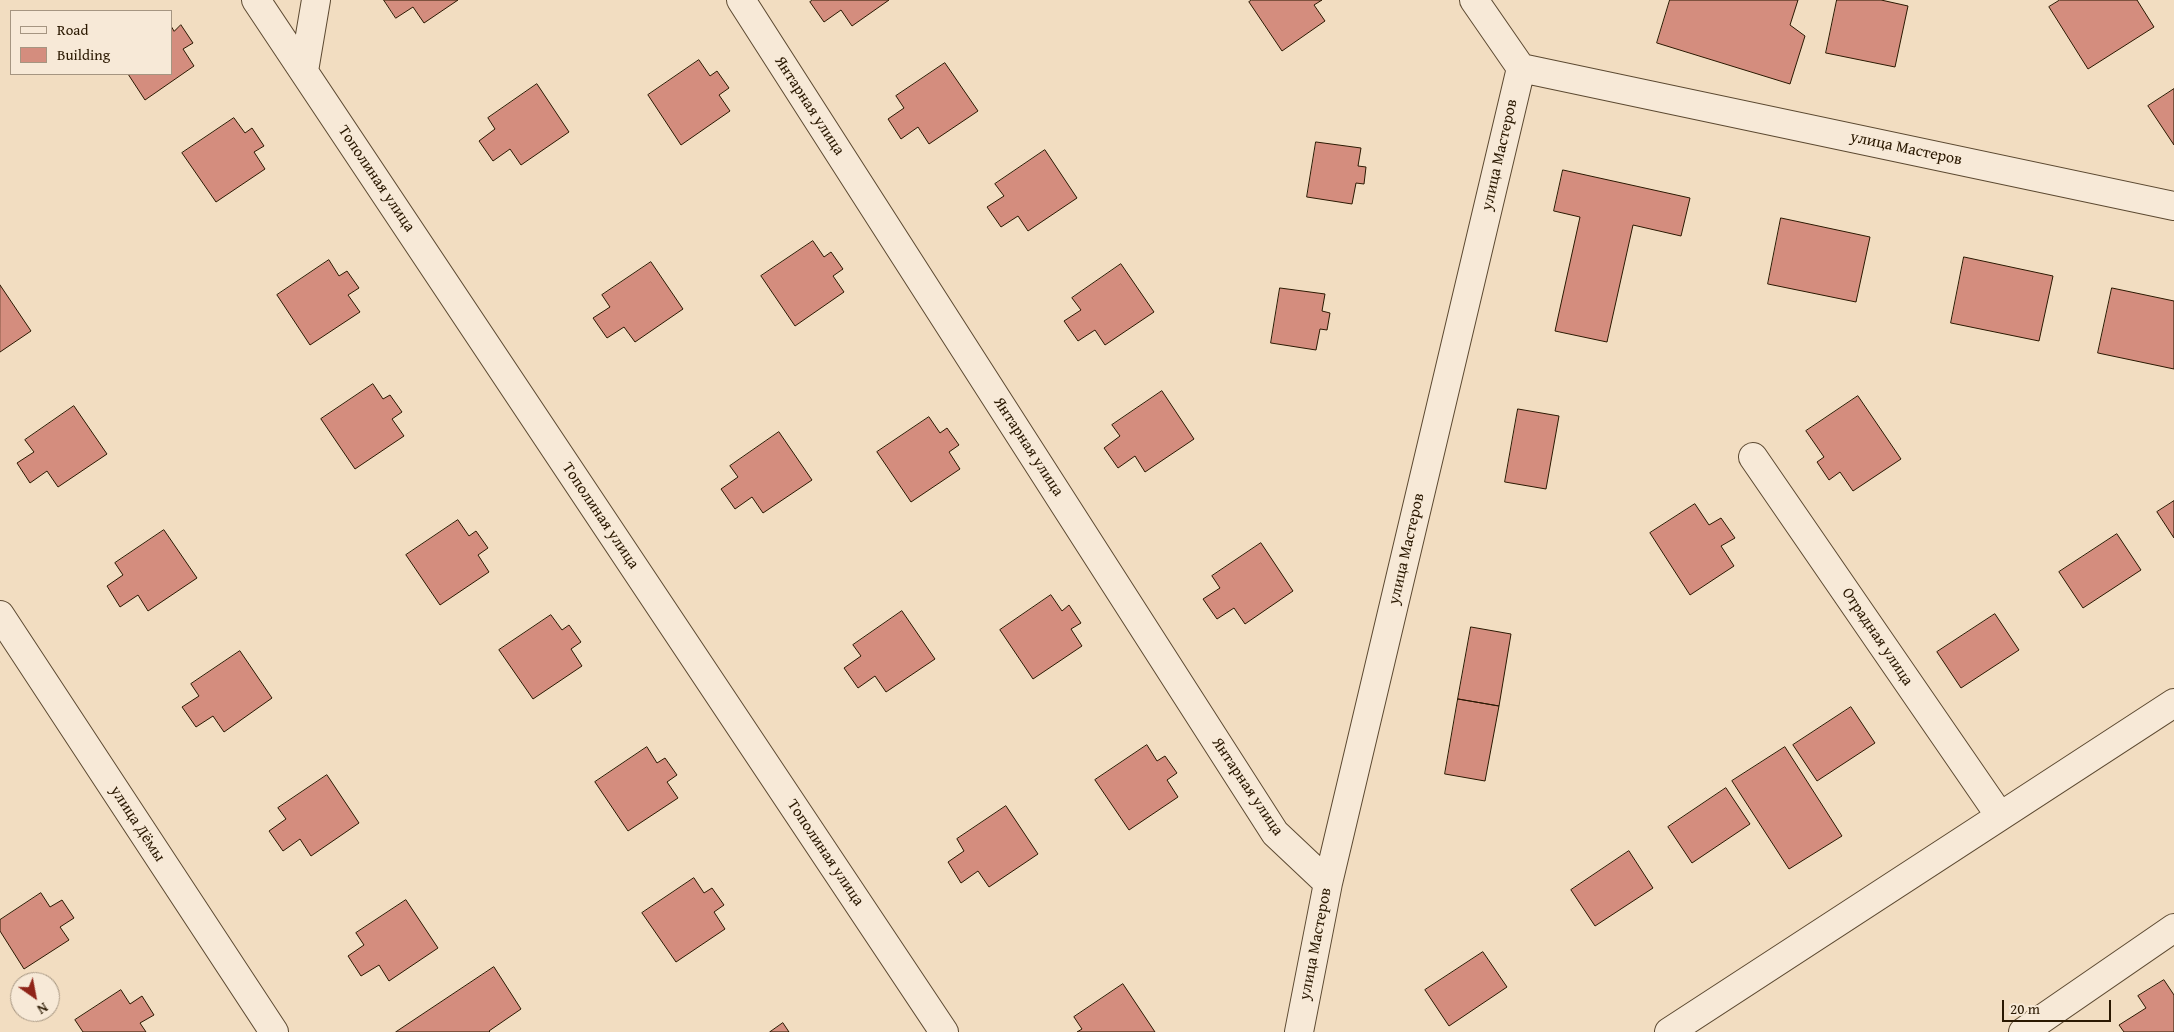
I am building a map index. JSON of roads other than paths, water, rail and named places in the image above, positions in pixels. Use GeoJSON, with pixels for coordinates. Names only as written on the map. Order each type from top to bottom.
{"type":"FeatureCollection","features":[{"type":"Feature","properties":{"kind":"street","name":"Тополиная улица"},"geometry":{"type":"LineString","coordinates":[[256,0],[944,1032]]}},
{"type":"Feature","properties":{"kind":"street"},"geometry":{"type":"LineString","coordinates":[[304,71],[316,0]]}},
{"type":"Feature","properties":{"kind":"street","name":"Янтарная улица"},"geometry":{"type":"LineString","coordinates":[[741,0],[1275,832],[1328,883]]}},
{"type":"Feature","properties":{"kind":"street"},"geometry":{"type":"LineString","coordinates":[[1474,0],[1521,68]]}},
{"type":"Feature","properties":{"kind":"street","name":"улица Мастеров"},"geometry":{"type":"LineString","coordinates":[[1299,1032],[1328,883],[1521,68],[2174,206]]}},
{"type":"Feature","properties":{"kind":"street","name":"Отрадная улица"},"geometry":{"type":"LineString","coordinates":[[1753,457],[2000,816]]}},
{"type":"Feature","properties":{"kind":"street","name":"улица Дёмы"},"geometry":{"type":"LineString","coordinates":[[0,615],[274,1032]]}},
{"type":"Feature","properties":{"kind":"street"},"geometry":{"type":"LineString","coordinates":[[1669,1032],[2174,703]]}},
{"type":"Feature","properties":{"kind":"street"},"geometry":{"type":"LineString","coordinates":[[2023,1032],[2174,928]]}}]}
